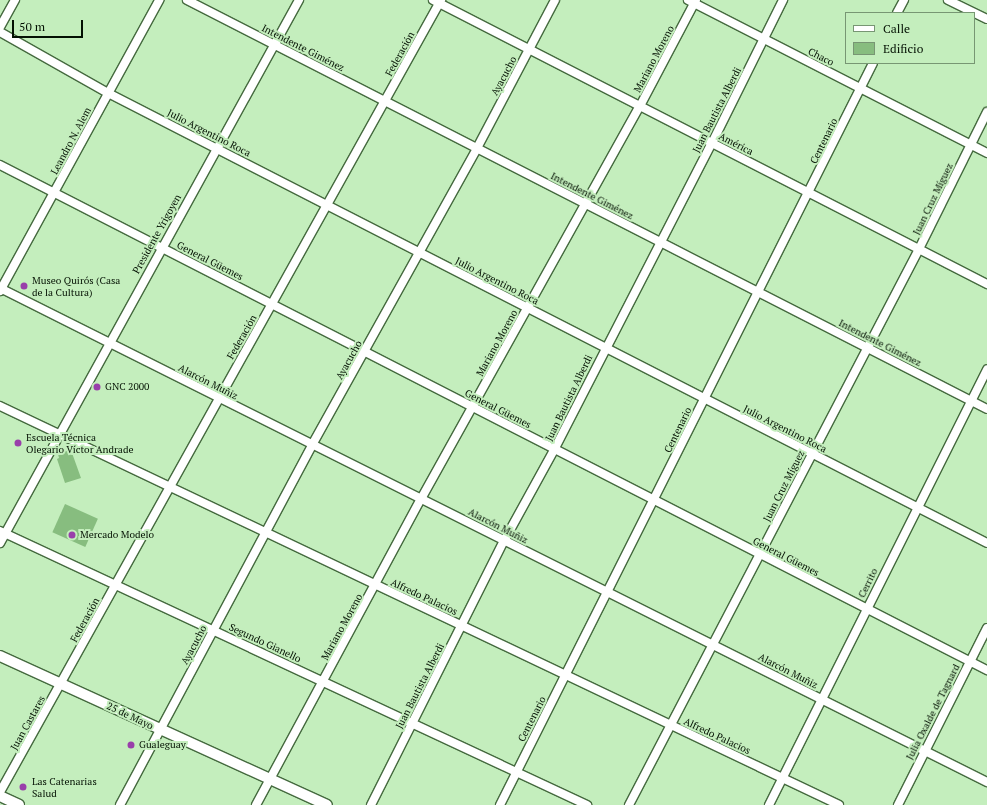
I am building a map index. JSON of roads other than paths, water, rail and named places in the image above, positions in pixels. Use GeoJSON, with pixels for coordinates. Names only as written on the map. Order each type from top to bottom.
{"type":"FeatureCollection","features":[{"type":"Feature","properties":{"kind":"street"},"geometry":{"type":"LineString","coordinates":[[0,28],[15,0]]}},
{"type":"Feature","properties":{"kind":"street","name":"Leandro N. Alem"},"geometry":{"type":"LineString","coordinates":[[0,289],[55,193],[159,0]]}},
{"type":"Feature","properties":{"kind":"street","name":"Intendente Giménez"},"geometry":{"type":"LineString","coordinates":[[187,0],[987,410]]}},
{"type":"Feature","properties":{"kind":"street","name":"Presidente Yrigoyen"},"geometry":{"type":"LineString","coordinates":[[0,542],[3,532],[59,435],[108,343],[299,0]]}},
{"type":"Feature","properties":{"kind":"street","name":"Ayacucho"},"geometry":{"type":"LineString","coordinates":[[120,805],[312,445],[477,148],[555,0]]}},
{"type":"Feature","properties":{"kind":"street","name":"Juan Bautista Alberdi"},"geometry":{"type":"LineString","coordinates":[[371,805],[504,541],[554,450],[605,348],[661,243],[783,0]]}},
{"type":"Feature","properties":{"kind":"street"},"geometry":{"type":"LineString","coordinates":[[898,12],[904,0]]}},
{"type":"Feature","properties":{"kind":"street"},"geometry":{"type":"LineString","coordinates":[[948,0],[973,12]]}},
{"type":"Feature","properties":{"kind":"street","name":"América"},"geometry":{"type":"LineString","coordinates":[[438,1],[987,284]]}},
{"type":"Feature","properties":{"kind":"street","name":"Federación"},"geometry":{"type":"LineString","coordinates":[[61,684],[385,101],[438,1]]}},
{"type":"Feature","properties":{"kind":"street","name":"Chaco"},"geometry":{"type":"LineString","coordinates":[[693,1],[987,153]]}},
{"type":"Feature","properties":{"kind":"street","name":"Mariano Moreno"},"geometry":{"type":"LineString","coordinates":[[256,805],[376,585],[421,499],[640,106],[693,1]]}},
{"type":"Feature","properties":{"kind":"street"},"geometry":{"type":"LineString","coordinates":[[975,13],[987,19]]}},
{"type":"Feature","properties":{"kind":"street","name":"Julio Argentino Roca"},"geometry":{"type":"LineString","coordinates":[[0,32],[108,93],[987,543]]}},
{"type":"Feature","properties":{"kind":"street","name":"Centenario"},"geometry":{"type":"LineString","coordinates":[[500,805],[605,591],[654,501],[704,398],[759,293],[872,64]]}},
{"type":"Feature","properties":{"kind":"street","name":"Juan Cruz Míguez"},"geometry":{"type":"LineString","coordinates":[[629,805],[711,644],[760,555],[811,453],[919,250],[987,112]]}},
{"type":"Feature","properties":{"kind":"street","name":"General Güemes"},"geometry":{"type":"LineString","coordinates":[[0,165],[554,450],[987,670]]}},
{"type":"Feature","properties":{"kind":"street","name":"Alarcón Muñiz"},"geometry":{"type":"LineString","coordinates":[[0,289],[987,782]]}},
{"type":"Feature","properties":{"kind":"street","name":"Cerrito"},"geometry":{"type":"LineString","coordinates":[[769,805],[820,699],[987,370]]}},
{"type":"Feature","properties":{"kind":"street","name":"Alfredo Palacios"},"geometry":{"type":"LineString","coordinates":[[0,406],[839,805]]}},
{"type":"Feature","properties":{"kind":"street","name":"Segundo Gianello"},"geometry":{"type":"LineString","coordinates":[[3,532],[587,805]]}},
{"type":"Feature","properties":{"kind":"street","name":"Julia Oxalde de Tagnard"},"geometry":{"type":"LineString","coordinates":[[898,805],[987,628]]}},
{"type":"Feature","properties":{"kind":"street","name":"25 de Mayo"},"geometry":{"type":"LineString","coordinates":[[0,656],[327,805]]}},
{"type":"Feature","properties":{"kind":"street","name":"Juan Castares"},"geometry":{"type":"LineString","coordinates":[[0,792],[61,684]]}},
{"type":"Feature","properties":{"kind":"street"},"geometry":{"type":"LineString","coordinates":[[0,796],[19,805]]}},
{"type":"Feature","properties":{"kind":"place","name":"Museo Quirós (Casa de la Cultura)"},"geometry":{"type":"Point","coordinates":[24,286]}},
{"type":"Feature","properties":{"kind":"place","name":"GNC 2000"},"geometry":{"type":"Point","coordinates":[97,387]}},
{"type":"Feature","properties":{"kind":"place","name":"Escuela Técnica Olegario Víctor Andrade"},"geometry":{"type":"Point","coordinates":[18,443]}},
{"type":"Feature","properties":{"kind":"place","name":"Mercado Modelo"},"geometry":{"type":"Point","coordinates":[72,535]}},
{"type":"Feature","properties":{"kind":"place","name":"Gualeguay"},"geometry":{"type":"Point","coordinates":[131,745]}},
{"type":"Feature","properties":{"kind":"place","name":"Las Catenarias Salud"},"geometry":{"type":"Point","coordinates":[23,787]}}]}
